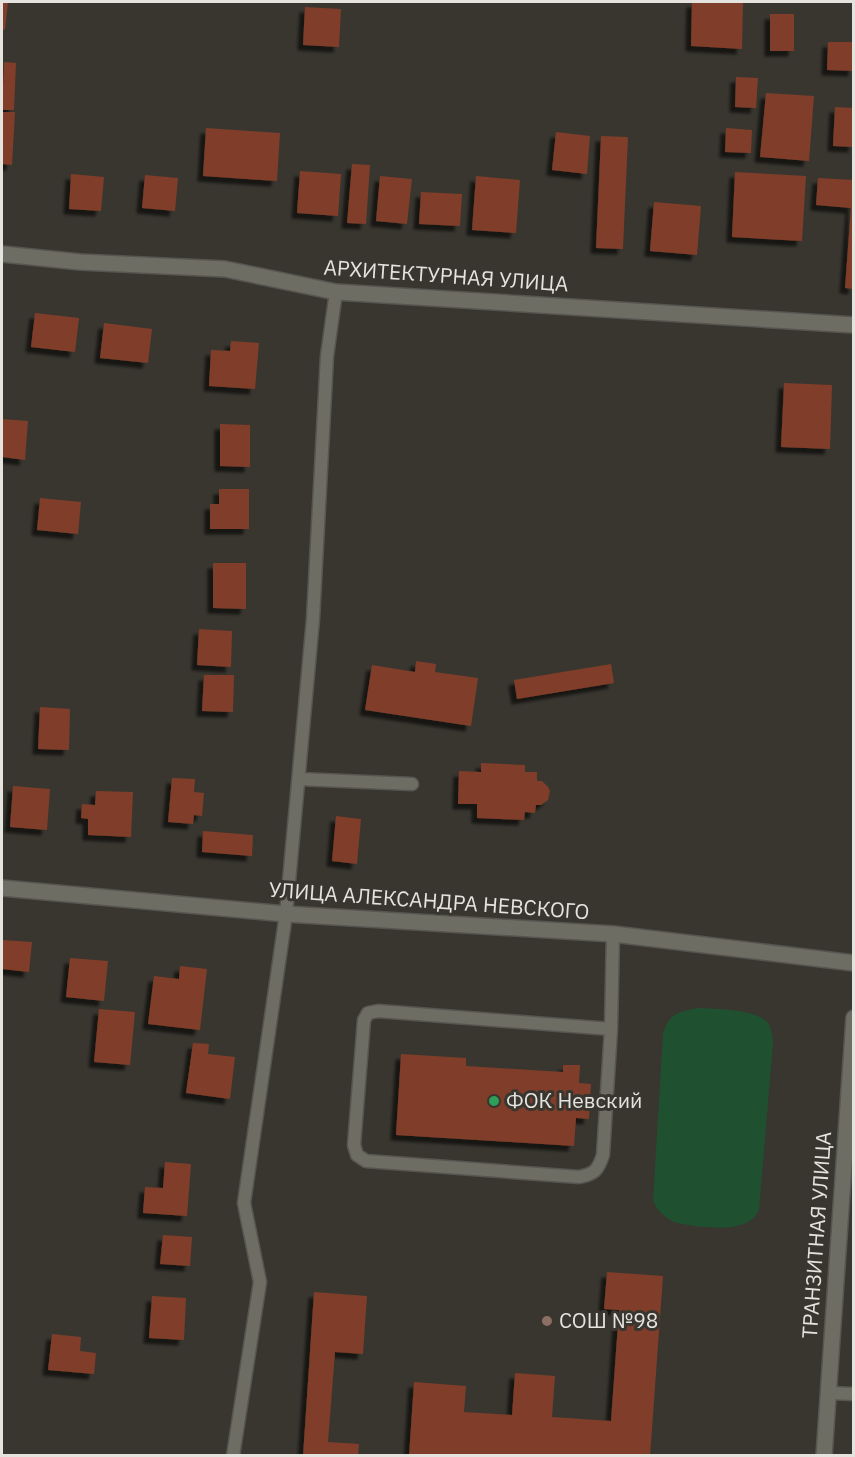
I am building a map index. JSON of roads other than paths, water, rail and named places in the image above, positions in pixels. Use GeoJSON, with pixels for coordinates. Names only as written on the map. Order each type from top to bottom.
{"type":"FeatureCollection","features":[{"type":"Feature","properties":{"kind":"street","name":"АРХИТЕКТУРНАЯ УЛИЦА"},"geometry":{"type":"LineString","coordinates":[[2,254],[80,262],[225,269],[336,292],[854,325]]}},
{"type":"Feature","properties":{"kind":"street","name":"УЛИЦА АЛЕКСАНДРА НЕВСКОГО"},"geometry":{"type":"LineString","coordinates":[[2,888],[286,914],[613,934],[854,963]]}},
{"type":"Feature","properties":{"kind":"street","name":"ТРАНЗИТНАЯ УЛИЦА"},"geometry":{"type":"LineString","coordinates":[[824,1455],[854,1018]]}},
{"type":"Feature","properties":{"kind":"lane"},"geometry":{"type":"LineString","coordinates":[[233,1455],[260,1282],[244,1203],[286,914],[313,619],[327,356],[336,292]]}},
{"type":"Feature","properties":{"kind":"lane"},"geometry":{"type":"LineString","coordinates":[[299,778],[412,784]]}},
{"type":"Feature","properties":{"kind":"lane"},"geometry":{"type":"LineString","coordinates":[[611,1029],[378,1011],[368,1013],[364,1020],[354,1145],[357,1155],[366,1161],[579,1177],[590,1175],[599,1167],[603,1155],[611,1029],[613,934]]}},
{"type":"Feature","properties":{"kind":"lane"},"geometry":{"type":"LineString","coordinates":[[828,1393],[854,1394]]}},
{"type":"Feature","properties":{"kind":"place","name":"ФОК Невский"},"geometry":{"type":"Point","coordinates":[494,1101]}},
{"type":"Feature","properties":{"kind":"place","name":"СОШ №98"},"geometry":{"type":"Point","coordinates":[547,1321]}}]}
